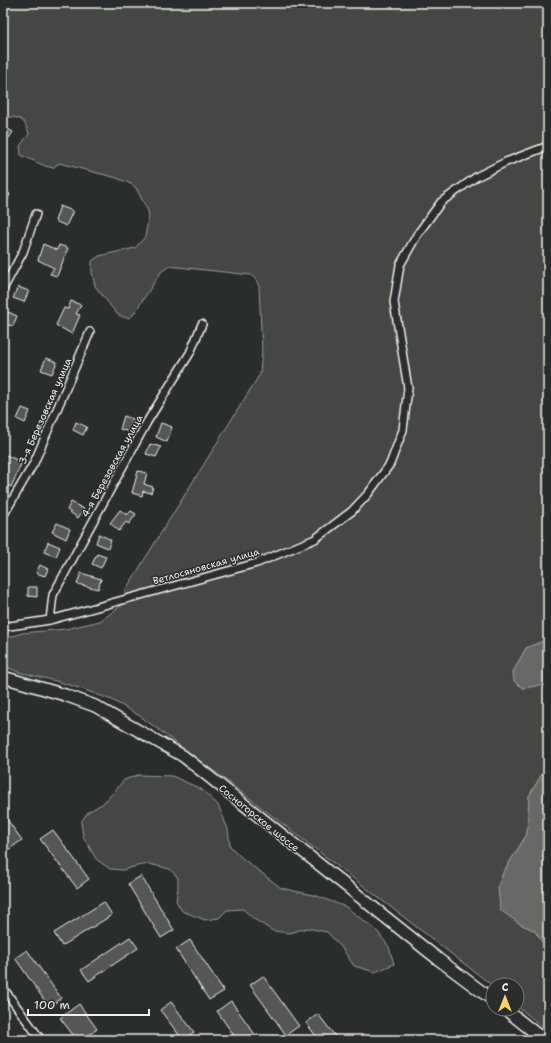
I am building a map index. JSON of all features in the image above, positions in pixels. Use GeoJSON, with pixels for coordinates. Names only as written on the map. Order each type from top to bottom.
{"type":"FeatureCollection","features":[{"type":"Feature","properties":{"kind":"main road","name":"Сосногорское шоссе"},"geometry":{"type":"LineString","coordinates":[[3,676],[95,706],[182,756],[438,959],[485,994]]}},
{"type":"Feature","properties":{"kind":"main road"},"geometry":{"type":"LineString","coordinates":[[514,1017],[538,1038]]}},
{"type":"Feature","properties":{"kind":"street","name":"Ветлосяновская улица"},"geometry":{"type":"LineString","coordinates":[[3,628],[50,620],[257,564],[315,539],[352,511],[368,494],[390,464],[403,430],[408,388],[394,302],[400,264],[417,235],[442,202],[476,177],[506,162],[548,146]]}},
{"type":"Feature","properties":{"kind":"street"},"geometry":{"type":"LineString","coordinates":[[3,289],[23,252],[36,214]]}},
{"type":"Feature","properties":{"kind":"street","name":"4-я Березовская улица"},"geometry":{"type":"LineString","coordinates":[[50,620],[53,595],[147,422],[190,353],[202,324]]}},
{"type":"Feature","properties":{"kind":"street","name":"3-я Березовская улица"},"geometry":{"type":"LineString","coordinates":[[3,516],[34,463],[90,332]]}},
{"type":"Feature","properties":{"kind":"street"},"geometry":{"type":"LineString","coordinates":[[3,988],[40,1040]]}},
{"type":"Feature","properties":{"kind":"shaded area"},"geometry":{"type":"Polygon","coordinates":[[[3,3],[548,3],[548,639],[526,648],[513,672],[523,688],[548,684],[548,764],[529,796],[527,834],[503,873],[498,886],[520,924],[535,931],[543,943],[543,956],[546,973],[548,976],[548,1031],[525,1012],[525,977],[485,977],[485,980],[231,784],[140,716],[112,700],[56,681],[18,672],[5,666],[3,663],[3,643],[10,637],[22,633],[66,629],[100,621],[125,603],[125,591],[260,374],[262,351],[259,286],[251,275],[169,266],[161,272],[133,315],[129,318],[117,314],[95,286],[92,272],[92,261],[99,256],[135,248],[145,237],[149,216],[136,188],[131,184],[117,178],[59,163],[53,168],[21,155],[20,146],[29,134],[26,126],[20,119],[17,118],[8,117],[3,122],[3,3]]]}},
{"type":"Feature","properties":{"kind":"shaded area"},"geometry":{"type":"Polygon","coordinates":[[[548,639],[548,684],[523,688],[514,681],[513,672],[526,648],[548,639]]]}},
{"type":"Feature","properties":{"kind":"shaded area"},"geometry":{"type":"Polygon","coordinates":[[[548,764],[548,976],[546,973],[543,956],[543,943],[535,931],[520,924],[500,910],[498,886],[503,873],[527,834],[529,796],[548,764]]]}},
{"type":"Feature","properties":{"kind":"shaded area"},"geometry":{"type":"Polygon","coordinates":[[[138,775],[172,776],[201,789],[218,805],[228,829],[230,846],[242,858],[281,888],[317,896],[346,907],[376,930],[389,947],[394,964],[375,972],[354,966],[342,948],[327,932],[307,928],[290,933],[273,931],[254,919],[243,909],[227,910],[219,918],[205,920],[182,911],[176,901],[178,878],[170,869],[149,864],[123,870],[110,869],[96,859],[83,836],[81,822],[88,812],[102,804],[124,780],[138,775]]]}},
{"type":"Feature","properties":{"kind":"building"},"geometry":{"type":"Polygon","coordinates":[[[6,128],[13,132],[9,138],[3,134],[6,128]]]}},
{"type":"Feature","properties":{"kind":"building"},"geometry":{"type":"Polygon","coordinates":[[[3,190],[10,194],[7,201],[3,198],[3,190]]]}},
{"type":"Feature","properties":{"kind":"building"},"geometry":{"type":"Polygon","coordinates":[[[60,206],[73,211],[66,226],[55,221],[60,206]]]}},
{"type":"Feature","properties":{"kind":"building"},"geometry":{"type":"Polygon","coordinates":[[[43,244],[57,250],[59,245],[68,248],[57,276],[50,274],[54,268],[38,260],[43,244]]]}},
{"type":"Feature","properties":{"kind":"building"},"geometry":{"type":"Polygon","coordinates":[[[18,287],[29,291],[24,302],[13,298],[18,287]]]}},
{"type":"Feature","properties":{"kind":"building"},"geometry":{"type":"Polygon","coordinates":[[[71,301],[81,305],[76,314],[80,315],[72,334],[56,325],[64,308],[68,309],[71,301]]]}},
{"type":"Feature","properties":{"kind":"building"},"geometry":{"type":"Polygon","coordinates":[[[8,312],[17,316],[13,326],[4,324],[3,326],[3,316],[6,318],[8,312]]]}},
{"type":"Feature","properties":{"kind":"building"},"geometry":{"type":"Polygon","coordinates":[[[46,358],[57,362],[52,374],[41,370],[46,358]]]}},
{"type":"Feature","properties":{"kind":"building"},"geometry":{"type":"Polygon","coordinates":[[[22,408],[30,411],[25,423],[17,419],[22,408]]]}},
{"type":"Feature","properties":{"kind":"building"},"geometry":{"type":"Polygon","coordinates":[[[124,416],[133,419],[129,432],[120,429],[124,416]]]}},
{"type":"Feature","properties":{"kind":"building"},"geometry":{"type":"Polygon","coordinates":[[[76,422],[87,427],[83,435],[73,430],[76,422]]]}},
{"type":"Feature","properties":{"kind":"building"},"geometry":{"type":"Polygon","coordinates":[[[161,423],[172,427],[167,442],[156,437],[161,423]]]}},
{"type":"Feature","properties":{"kind":"building"},"geometry":{"type":"Polygon","coordinates":[[[150,444],[161,447],[156,457],[146,454],[150,444]]]}},
{"type":"Feature","properties":{"kind":"building"},"geometry":{"type":"Polygon","coordinates":[[[3,454],[22,462],[11,487],[3,483],[3,454]]]}},
{"type":"Feature","properties":{"kind":"building"},"geometry":{"type":"Polygon","coordinates":[[[138,471],[147,473],[144,484],[153,487],[151,493],[143,491],[142,496],[132,493],[138,471]]]}},
{"type":"Feature","properties":{"kind":"building"},"geometry":{"type":"Polygon","coordinates":[[[71,502],[84,509],[78,518],[67,510],[71,502]]]}},
{"type":"Feature","properties":{"kind":"building"},"geometry":{"type":"Polygon","coordinates":[[[120,510],[127,515],[131,511],[136,514],[129,524],[126,522],[119,531],[110,523],[120,510]]]}},
{"type":"Feature","properties":{"kind":"building"},"geometry":{"type":"Polygon","coordinates":[[[57,523],[70,529],[66,539],[52,532],[57,523]]]}},
{"type":"Feature","properties":{"kind":"building"},"geometry":{"type":"Polygon","coordinates":[[[99,534],[111,540],[108,548],[96,543],[99,534]]]}},
{"type":"Feature","properties":{"kind":"building"},"geometry":{"type":"Polygon","coordinates":[[[48,542],[60,547],[56,557],[44,552],[48,542]]]}},
{"type":"Feature","properties":{"kind":"building"},"geometry":{"type":"Polygon","coordinates":[[[97,554],[106,557],[101,568],[92,564],[97,554]]]}},
{"type":"Feature","properties":{"kind":"building"},"geometry":{"type":"Polygon","coordinates":[[[40,565],[48,569],[45,576],[36,573],[40,565]]]}},
{"type":"Feature","properties":{"kind":"building"},"geometry":{"type":"Polygon","coordinates":[[[81,573],[101,579],[98,589],[77,584],[81,573]]]}},
{"type":"Feature","properties":{"kind":"building"},"geometry":{"type":"Polygon","coordinates":[[[28,587],[37,587],[37,597],[28,596],[28,587]]]}},
{"type":"Feature","properties":{"kind":"building"},"geometry":{"type":"Polygon","coordinates":[[[3,814],[22,840],[8,850],[3,842],[3,814]]]}},
{"type":"Feature","properties":{"kind":"building"},"geometry":{"type":"Polygon","coordinates":[[[53,830],[89,879],[77,888],[40,839],[53,830]]]}},
{"type":"Feature","properties":{"kind":"building"},"geometry":{"type":"Polygon","coordinates":[[[141,876],[174,930],[161,938],[128,884],[141,876]]]}},
{"type":"Feature","properties":{"kind":"building"},"geometry":{"type":"Polygon","coordinates":[[[104,902],[112,915],[62,946],[54,933],[104,902]]]}},
{"type":"Feature","properties":{"kind":"building"},"geometry":{"type":"Polygon","coordinates":[[[130,937],[138,948],[89,981],[81,970],[130,937]]]}},
{"type":"Feature","properties":{"kind":"building"},"geometry":{"type":"Polygon","coordinates":[[[190,940],[224,991],[209,1000],[176,949],[190,940]]]}},
{"type":"Feature","properties":{"kind":"building"},"geometry":{"type":"Polygon","coordinates":[[[27,950],[61,998],[49,1007],[15,958],[27,950]]]}},
{"type":"Feature","properties":{"kind":"building"},"geometry":{"type":"Polygon","coordinates":[[[263,976],[299,1026],[286,1035],[250,985],[263,976]]]}},
{"type":"Feature","properties":{"kind":"building"},"geometry":{"type":"Polygon","coordinates":[[[231,1001],[259,1040],[237,1040],[217,1011],[231,1001]]]}},
{"type":"Feature","properties":{"kind":"building"},"geometry":{"type":"Polygon","coordinates":[[[171,1002],[194,1032],[183,1040],[160,1010],[171,1002]]]}},
{"type":"Feature","properties":{"kind":"building"},"geometry":{"type":"Polygon","coordinates":[[[79,1004],[97,1029],[82,1040],[77,1040],[60,1018],[79,1004]]]}},
{"type":"Feature","properties":{"kind":"building"},"geometry":{"type":"Polygon","coordinates":[[[318,1014],[338,1040],[319,1040],[306,1023],[318,1014]]]}}]}
